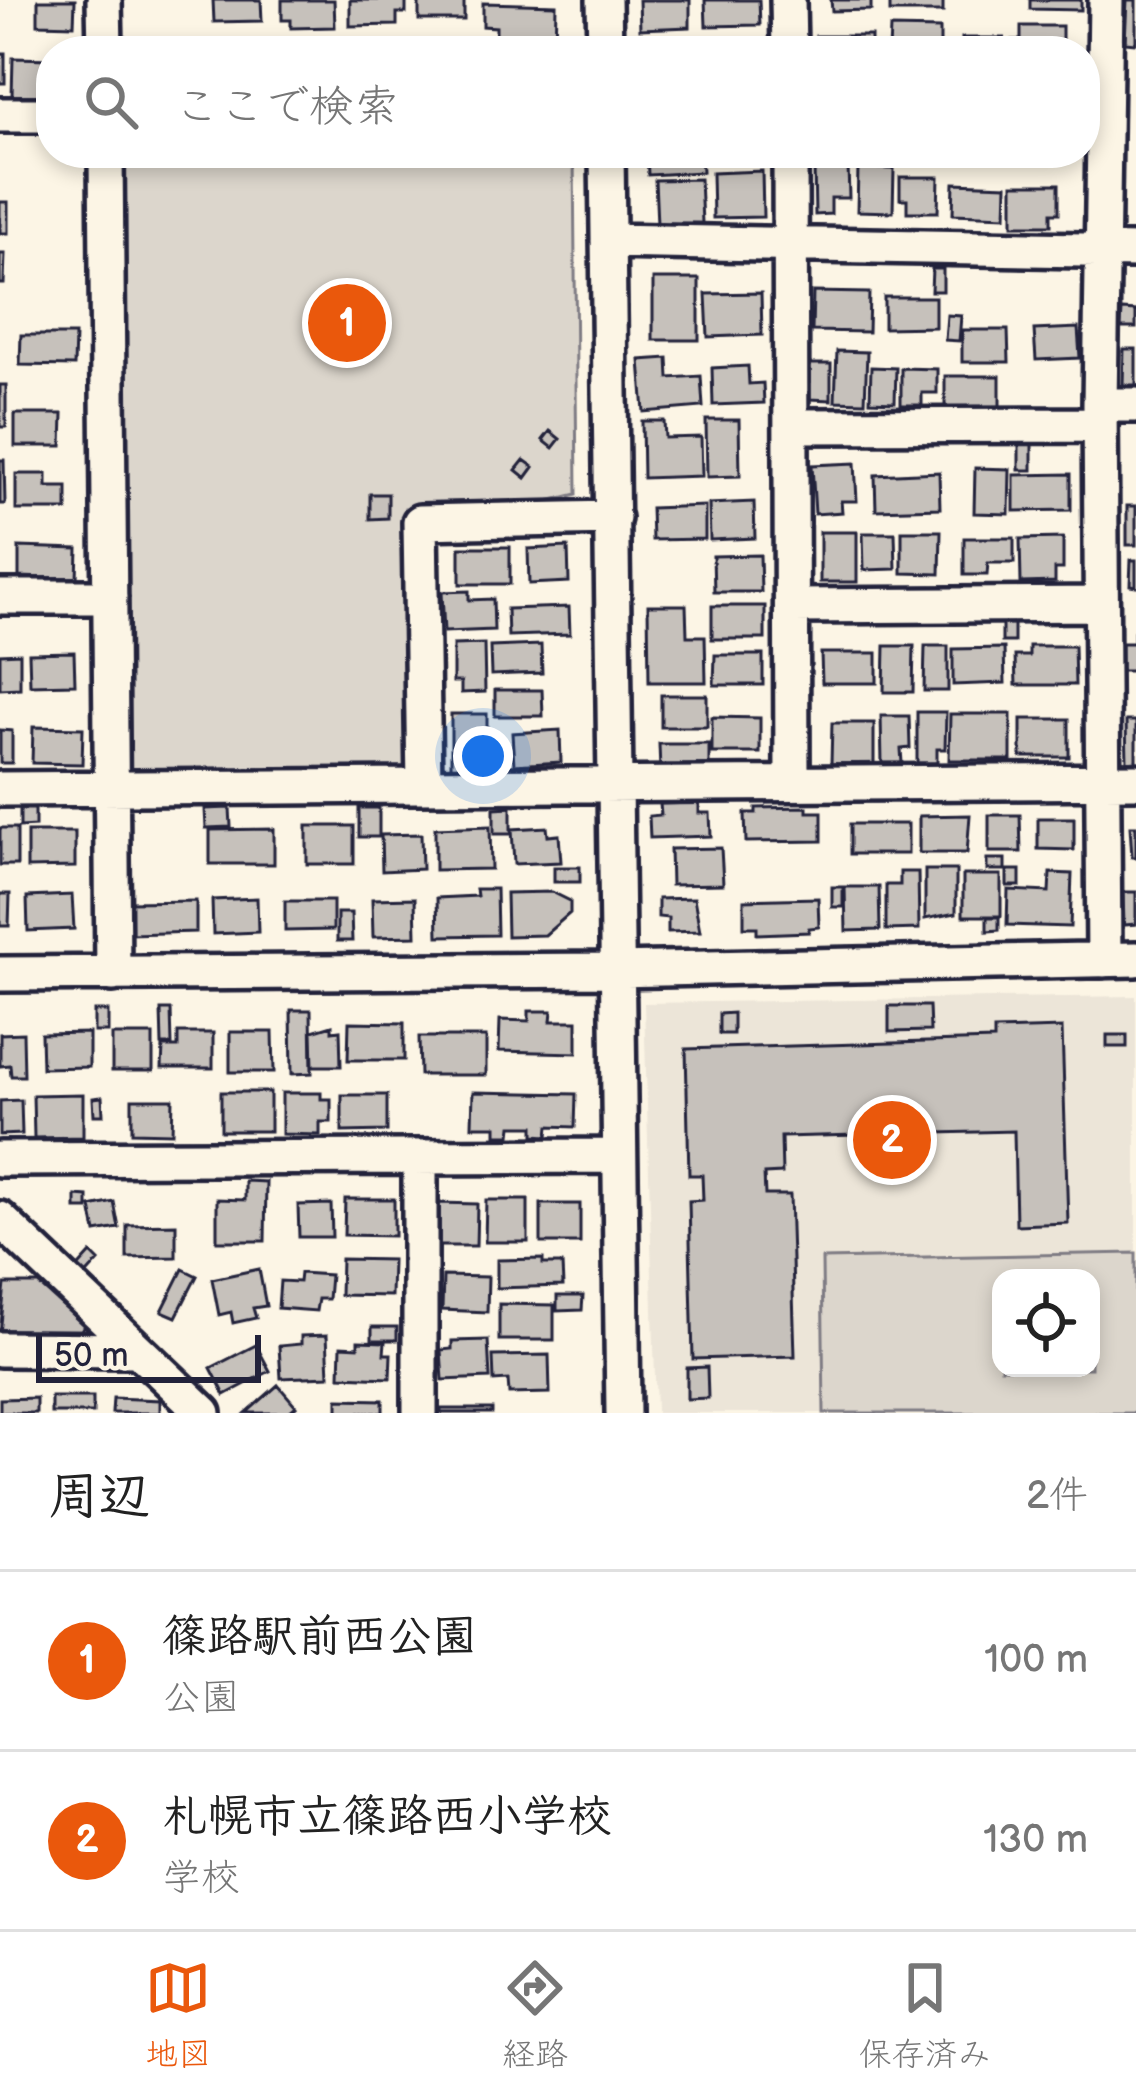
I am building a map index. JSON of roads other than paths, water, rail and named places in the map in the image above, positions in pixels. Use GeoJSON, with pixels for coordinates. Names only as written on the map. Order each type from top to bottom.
{"type":"FeatureCollection","features":[{"type":"Feature","properties":{"kind":"street"},"geometry":{"type":"LineString","coordinates":[[104,0],[105,36]]}},
{"type":"Feature","properties":{"kind":"street"},"geometry":{"type":"LineString","coordinates":[[604,0],[605,36]]}},
{"type":"Feature","properties":{"kind":"street"},"geometry":{"type":"LineString","coordinates":[[788,0],[789,36]]}},
{"type":"Feature","properties":{"kind":"street"},"geometry":{"type":"LineString","coordinates":[[1100,45],[1106,0]]}},
{"type":"Feature","properties":{"kind":"street"},"geometry":{"type":"LineString","coordinates":[[0,115],[36,115]]}},
{"type":"Feature","properties":{"kind":"street"},"geometry":{"type":"LineString","coordinates":[[106,168],[113,974]]}},
{"type":"Feature","properties":{"kind":"street"},"geometry":{"type":"LineString","coordinates":[[607,168],[616,1156],[623,1413]]}},
{"type":"Feature","properties":{"kind":"street"},"geometry":{"type":"LineString","coordinates":[[790,168],[792,782]]}},
{"type":"Feature","properties":{"kind":"street"},"geometry":{"type":"LineString","coordinates":[[0,974],[615,970],[1120,959],[1119,781],[1101,604],[1098,168]]}},
{"type":"Feature","properties":{"kind":"street"},"geometry":{"type":"LineString","coordinates":[[608,241],[1136,251]]}},
{"type":"Feature","properties":{"kind":"street"},"geometry":{"type":"LineString","coordinates":[[794,426],[1100,415],[1136,405]]}},
{"type":"Feature","properties":{"kind":"street"},"geometry":{"type":"LineString","coordinates":[[424,786],[421,521],[613,518]]}},
{"type":"Feature","properties":{"kind":"street"},"geometry":{"type":"LineString","coordinates":[[0,597],[110,598]]}},
{"type":"Feature","properties":{"kind":"street"},"geometry":{"type":"LineString","coordinates":[[793,606],[1101,604]]}},
{"type":"Feature","properties":{"kind":"street"},"geometry":{"type":"LineString","coordinates":[[0,789],[1119,781]]}},
{"type":"Feature","properties":{"kind":"street"},"geometry":{"type":"LineString","coordinates":[[0,1159],[616,1156]]}},
{"type":"Feature","properties":{"kind":"street"},"geometry":{"type":"LineString","coordinates":[[420,1157],[420,1413]]}},
{"type":"Feature","properties":{"kind":"street"},"geometry":{"type":"LineString","coordinates":[[0,1219],[204,1413]]}},
{"type":"Feature","properties":{"kind":"street"},"geometry":{"type":"LineString","coordinates":[[0,1349],[137,1349]]}},
{"type":"Feature","properties":{"kind":"place","name":"篠路駅前西公園"},"geometry":{"type":"Point","coordinates":[347,323]}},
{"type":"Feature","properties":{"kind":"place","name":"札幌市立篠路西小学校"},"geometry":{"type":"Point","coordinates":[892,1140]}}]}
